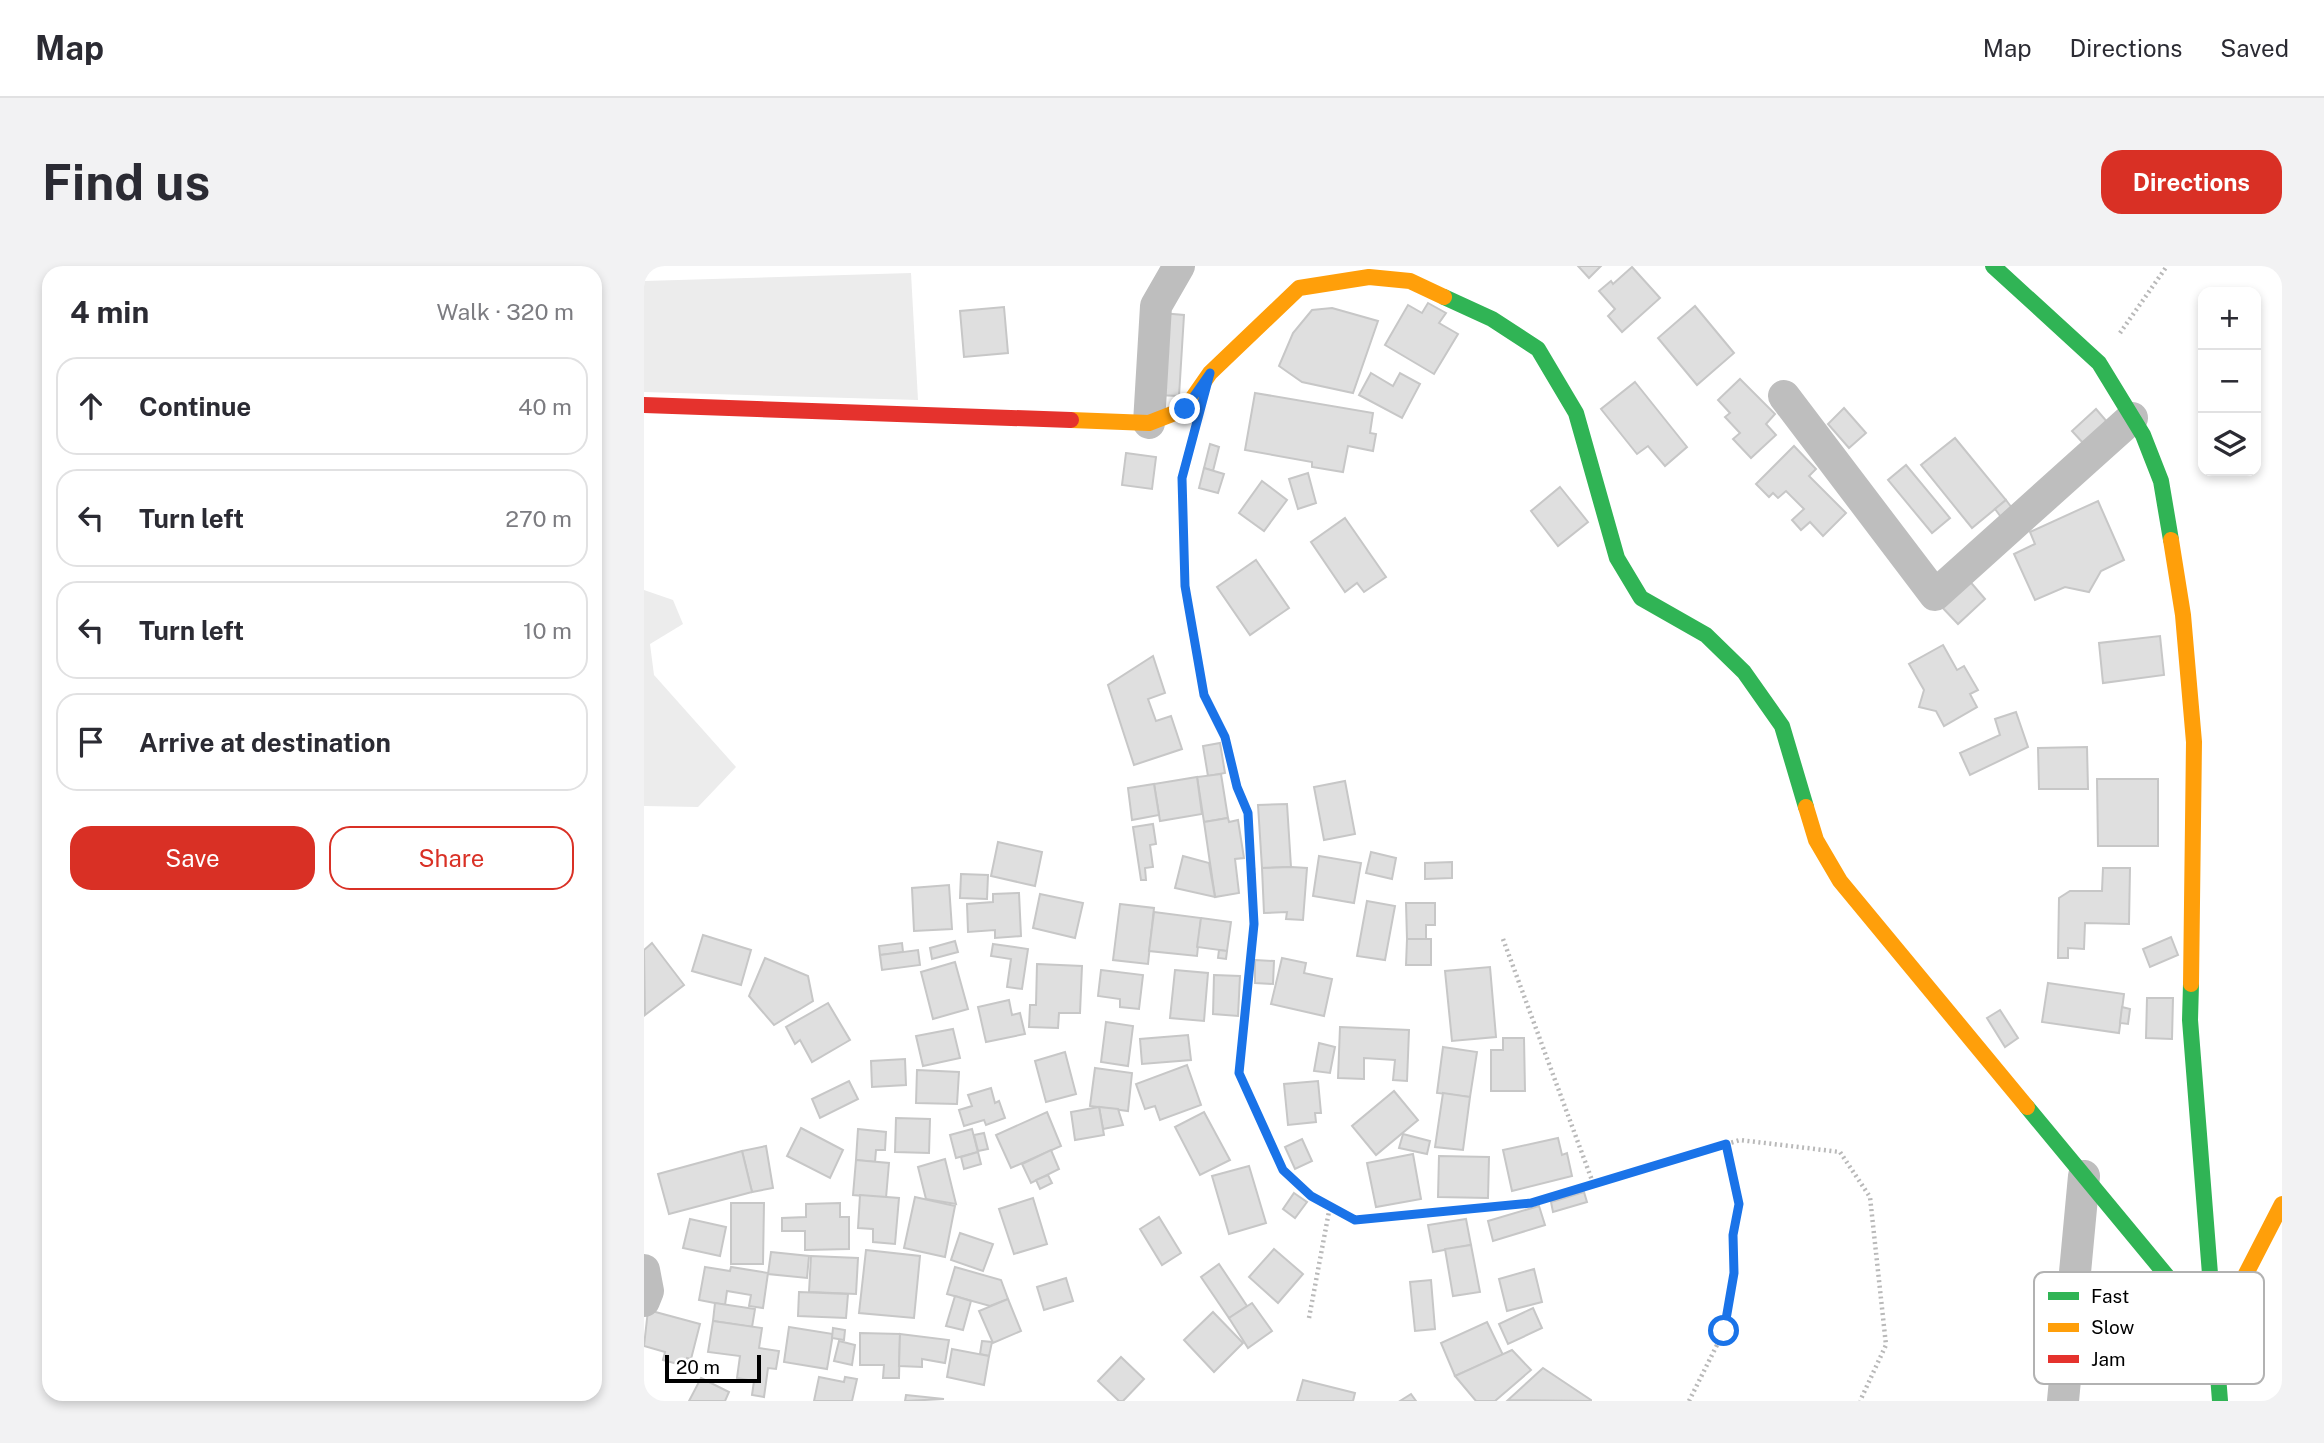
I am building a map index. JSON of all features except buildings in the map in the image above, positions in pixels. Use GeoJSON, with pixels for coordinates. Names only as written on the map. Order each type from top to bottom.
{"type":"FeatureCollection","features":[{"type":"Feature","properties":{"kind":"street"},"geometry":{"type":"LineString","coordinates":[[1149,422],[1156,306],[1179,266]]}},
{"type":"Feature","properties":{"kind":"street"},"geometry":{"type":"LineString","coordinates":[[1993,266],[2099,363],[2143,435],[2161,481],[2183,615],[2194,742],[2190,1020],[2210,1272]]}},
{"type":"Feature","properties":{"kind":"street"},"geometry":{"type":"LineString","coordinates":[[644,405],[855,410],[1149,422],[1185,409],[1210,373],[1299,288],[1368,277],[1410,281],[1492,319],[1538,349],[1577,413],[1617,558],[1641,598],[1706,635],[1744,672],[1782,726],[1815,840],[1840,881],[2164,1272]]}},
{"type":"Feature","properties":{"kind":"street"},"geometry":{"type":"LineString","coordinates":[[1784,396],[1936,594],[2132,418]]}},
{"type":"Feature","properties":{"kind":"street"},"geometry":{"type":"LineString","coordinates":[[2075,1272],[2084,1176]]}},
{"type":"Feature","properties":{"kind":"street"},"geometry":{"type":"LineString","coordinates":[[2247,1272],[2282,1204]]}},
{"type":"Feature","properties":{"kind":"street"},"geometry":{"type":"LineString","coordinates":[[644,1270],[648,1291],[644,1301]]}},
{"type":"Feature","properties":{"kind":"path"},"geometry":{"type":"LineString","coordinates":[[2099,363],[2167,266]]}},
{"type":"Feature","properties":{"kind":"path"},"geometry":{"type":"LineString","coordinates":[[1192,439],[1182,478],[1185,586],[1204,695],[1225,737],[1237,787],[1248,813],[1253,867],[1254,924],[1239,1073],[1283,1170],[1311,1196],[1355,1220],[1531,1203],[1740,1140],[1840,1152],[1870,1197],[1886,1345],[1860,1401]]}},
{"type":"Feature","properties":{"kind":"path"},"geometry":{"type":"LineString","coordinates":[[1503,939],[1592,1183]]}},
{"type":"Feature","properties":{"kind":"path"},"geometry":{"type":"LineString","coordinates":[[1689,1401],[1724,1331],[1734,1273],[1733,1235],[1739,1204],[1726,1144]]}},
{"type":"Feature","properties":{"kind":"path"},"geometry":{"type":"LineString","coordinates":[[1309,1318],[1330,1206]]}},
{"type":"Feature","properties":{"kind":"shaded area"},"geometry":{"type":"Polygon","coordinates":[[[911,273],[918,400],[644,392],[644,281],[911,273]]]}},
{"type":"Feature","properties":{"kind":"shaded area"},"geometry":{"type":"Polygon","coordinates":[[[644,590],[673,600],[683,624],[650,644],[654,675],[736,767],[698,807],[644,806],[644,590]]]}},
{"type":"Feature","properties":{"kind":"traffic: fast"},"geometry":{"type":"LineString","coordinates":[[1993,266],[2099,363],[2143,435],[2161,481],[2171,540]]}},
{"type":"Feature","properties":{"kind":"traffic: fast"},"geometry":{"type":"LineString","coordinates":[[1444,297],[1492,319],[1538,349],[1576,413],[1617,558],[1641,598],[1706,635],[1744,672],[1782,726],[1806,807]]}},
{"type":"Feature","properties":{"kind":"traffic: fast"},"geometry":{"type":"LineString","coordinates":[[2191,984],[2190,1020],[2210,1272]]}},
{"type":"Feature","properties":{"kind":"traffic: fast"},"geometry":{"type":"LineString","coordinates":[[2027,1107],[2164,1272]]}},
{"type":"Feature","properties":{"kind":"traffic: fast"},"geometry":{"type":"LineString","coordinates":[[2219,1384],[2220,1401]]}},
{"type":"Feature","properties":{"kind":"traffic: slow"},"geometry":{"type":"LineString","coordinates":[[1071,420],[1149,423],[1185,409],[1210,373],[1299,288],[1369,277],[1410,281],[1444,297]]}},
{"type":"Feature","properties":{"kind":"traffic: slow"},"geometry":{"type":"LineString","coordinates":[[2171,540],[2183,615],[2194,742],[2191,984]]}},
{"type":"Feature","properties":{"kind":"traffic: slow"},"geometry":{"type":"LineString","coordinates":[[1806,807],[1816,840],[1840,881],[2027,1107]]}},
{"type":"Feature","properties":{"kind":"traffic: slow"},"geometry":{"type":"LineString","coordinates":[[2247,1272],[2282,1204]]}},
{"type":"Feature","properties":{"kind":"traffic: jam"},"geometry":{"type":"LineString","coordinates":[[644,405],[1071,420]]}},
{"type":"Feature","properties":{"kind":"route"},"geometry":{"type":"LineString","coordinates":[[1185,409],[1210,373],[1182,478],[1185,586],[1204,695],[1225,737],[1237,787],[1248,813],[1254,924],[1239,1073],[1283,1170],[1311,1196],[1355,1220],[1531,1203],[1637,1168],[1726,1144],[1739,1204],[1733,1235],[1734,1273],[1724,1331]]}}]}
